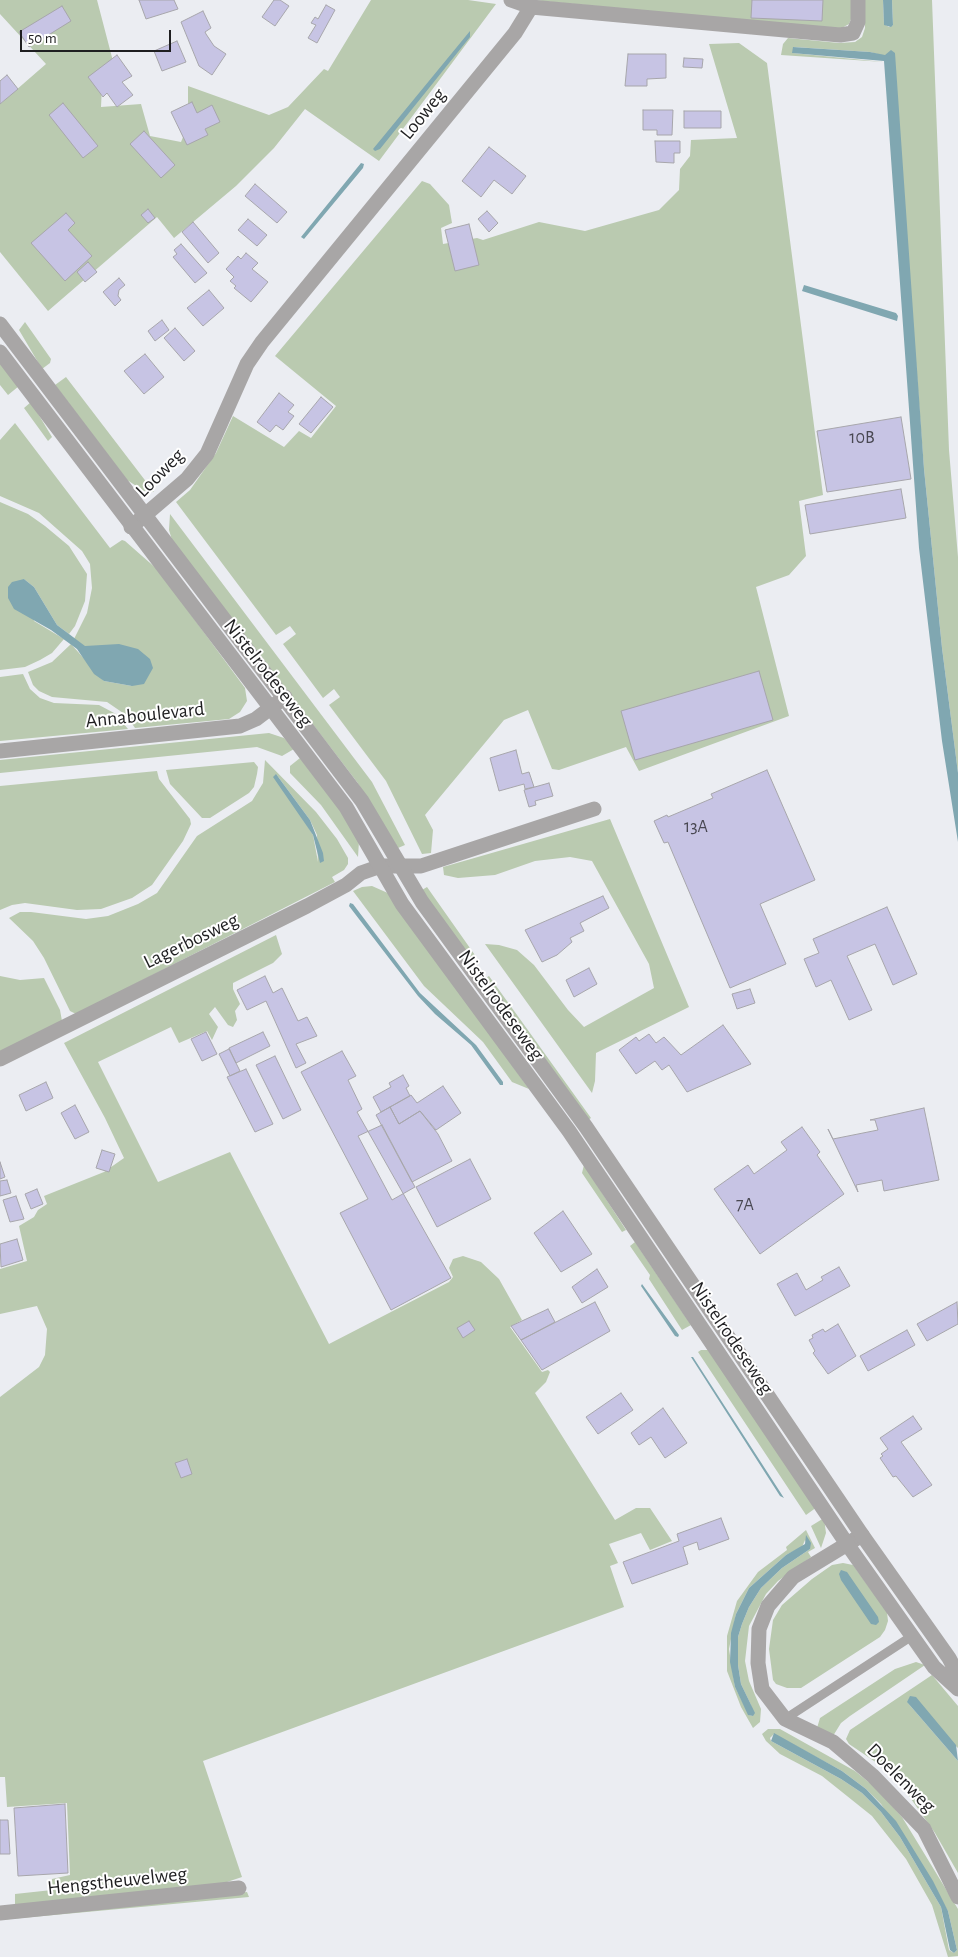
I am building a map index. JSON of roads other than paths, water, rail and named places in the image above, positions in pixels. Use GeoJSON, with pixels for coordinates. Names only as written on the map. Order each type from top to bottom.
{"type":"FeatureCollection","features":[{"type":"Feature","properties":{"kind":"street"},"geometry":{"type":"LineString","coordinates":[[511,0],[531,7],[840,35],[853,33],[858,22],[858,0]]}},
{"type":"Feature","properties":{"kind":"street","name":"Looweg"},"geometry":{"type":"LineString","coordinates":[[131,527],[188,479],[207,454],[247,364],[262,342],[509,41],[531,7]]}},
{"type":"Feature","properties":{"kind":"street","name":"Nistelrodeseweg"},"geometry":{"type":"LineString","coordinates":[[0,324],[285,697],[362,801],[422,902],[586,1126],[862,1535],[949,1658],[958,1675]]}},
{"type":"Feature","properties":{"kind":"street","name":"Nistelrodeseweg"},"geometry":{"type":"LineString","coordinates":[[0,352],[270,710],[346,807],[402,904],[569,1131],[847,1544],[912,1636],[934,1667],[958,1688]]}},
{"type":"Feature","properties":{"kind":"street","name":"Annaboulevard"},"geometry":{"type":"LineString","coordinates":[[0,750],[240,726],[270,710],[285,697]]}},
{"type":"Feature","properties":{"kind":"street"},"geometry":{"type":"LineString","coordinates":[[400,865],[421,866],[594,809]]}},
{"type":"Feature","properties":{"kind":"street","name":"Lagerbosweg"},"geometry":{"type":"LineString","coordinates":[[0,1058],[307,906],[346,885],[361,873],[381,866],[400,865]]}},
{"type":"Feature","properties":{"kind":"street"},"geometry":{"type":"LineString","coordinates":[[784,1720],[762,1689],[758,1663],[759,1629],[768,1606],[794,1577],[862,1535]]}},
{"type":"Feature","properties":{"kind":"street"},"geometry":{"type":"LineString","coordinates":[[912,1636],[926,1627]]}},
{"type":"Feature","properties":{"kind":"street","name":"Doelenweg"},"geometry":{"type":"LineString","coordinates":[[784,1720],[833,1742],[873,1776],[924,1829],[958,1897]]}},
{"type":"Feature","properties":{"kind":"street","name":"Hengstheuvelweg"},"geometry":{"type":"LineString","coordinates":[[0,1913],[239,1888]]}},
{"type":"Feature","properties":{"kind":"lane"},"geometry":{"type":"LineString","coordinates":[[784,1720],[912,1636]]}},
{"type":"Feature","properties":{"kind":"water"},"geometry":{"type":"Polygon","coordinates":[[[883,0],[892,0],[893,25],[891,27],[884,25],[883,0]]]}},
{"type":"Feature","properties":{"kind":"water"},"geometry":{"type":"Polygon","coordinates":[[[470,31],[470,37],[380,149],[375,151],[373,149],[470,31]]]}},
{"type":"Feature","properties":{"kind":"water"},"geometry":{"type":"Polygon","coordinates":[[[793,47],[870,52],[885,55],[891,50],[895,53],[924,469],[942,648],[958,773],[958,842],[942,741],[919,548],[884,61],[792,53],[793,47]]]}},
{"type":"Feature","properties":{"kind":"water"},"geometry":{"type":"Polygon","coordinates":[[[361,163],[364,164],[363,168],[304,239],[301,237],[361,163]]]}},
{"type":"Feature","properties":{"kind":"water"},"geometry":{"type":"Polygon","coordinates":[[[804,285],[896,313],[898,316],[897,321],[802,291],[804,285]]]}},
{"type":"Feature","properties":{"kind":"water"},"geometry":{"type":"Polygon","coordinates":[[[24,579],[34,587],[57,625],[85,646],[119,644],[138,649],[150,659],[153,668],[144,684],[132,686],[104,681],[94,674],[77,649],[51,630],[14,609],[8,598],[8,587],[12,582],[24,579]]]}},
{"type":"Feature","properties":{"kind":"water"},"geometry":{"type":"Polygon","coordinates":[[[276,774],[310,820],[323,853],[324,861],[320,863],[313,835],[273,777],[276,774]]]}},
{"type":"Feature","properties":{"kind":"water"},"geometry":{"type":"Polygon","coordinates":[[[350,903],[353,904],[420,993],[476,1045],[503,1082],[503,1085],[500,1085],[471,1045],[435,1014],[418,996],[349,906],[350,903]]]}},
{"type":"Feature","properties":{"kind":"water"},"geometry":{"type":"Polygon","coordinates":[[[642,1284],[679,1335],[678,1337],[675,1336],[641,1286],[642,1284]]]}},
{"type":"Feature","properties":{"kind":"water"},"geometry":{"type":"Polygon","coordinates":[[[691,1357],[693,1357],[784,1498],[780,1496],[691,1357]]]}},
{"type":"Feature","properties":{"kind":"water"},"geometry":{"type":"Polygon","coordinates":[[[806,1535],[811,1543],[810,1549],[782,1568],[761,1588],[749,1607],[742,1624],[738,1637],[738,1665],[741,1684],[755,1713],[753,1716],[748,1715],[735,1687],[730,1662],[731,1633],[736,1614],[749,1588],[786,1555],[805,1544],[806,1535]]]}},
{"type":"Feature","properties":{"kind":"water"},"geometry":{"type":"Polygon","coordinates":[[[841,1570],[847,1572],[878,1617],[879,1622],[876,1625],[871,1624],[841,1580],[839,1574],[841,1570]]]}},
{"type":"Feature","properties":{"kind":"water"},"geometry":{"type":"Polygon","coordinates":[[[910,1696],[916,1697],[956,1745],[958,1761],[907,1702],[910,1696]]]}},
{"type":"Feature","properties":{"kind":"water"},"geometry":{"type":"Polygon","coordinates":[[[774,1733],[842,1771],[866,1789],[896,1821],[933,1881],[948,1911],[957,1950],[954,1953],[950,1950],[941,1907],[900,1837],[881,1812],[862,1793],[841,1779],[771,1741],[774,1733]]]}}]}
